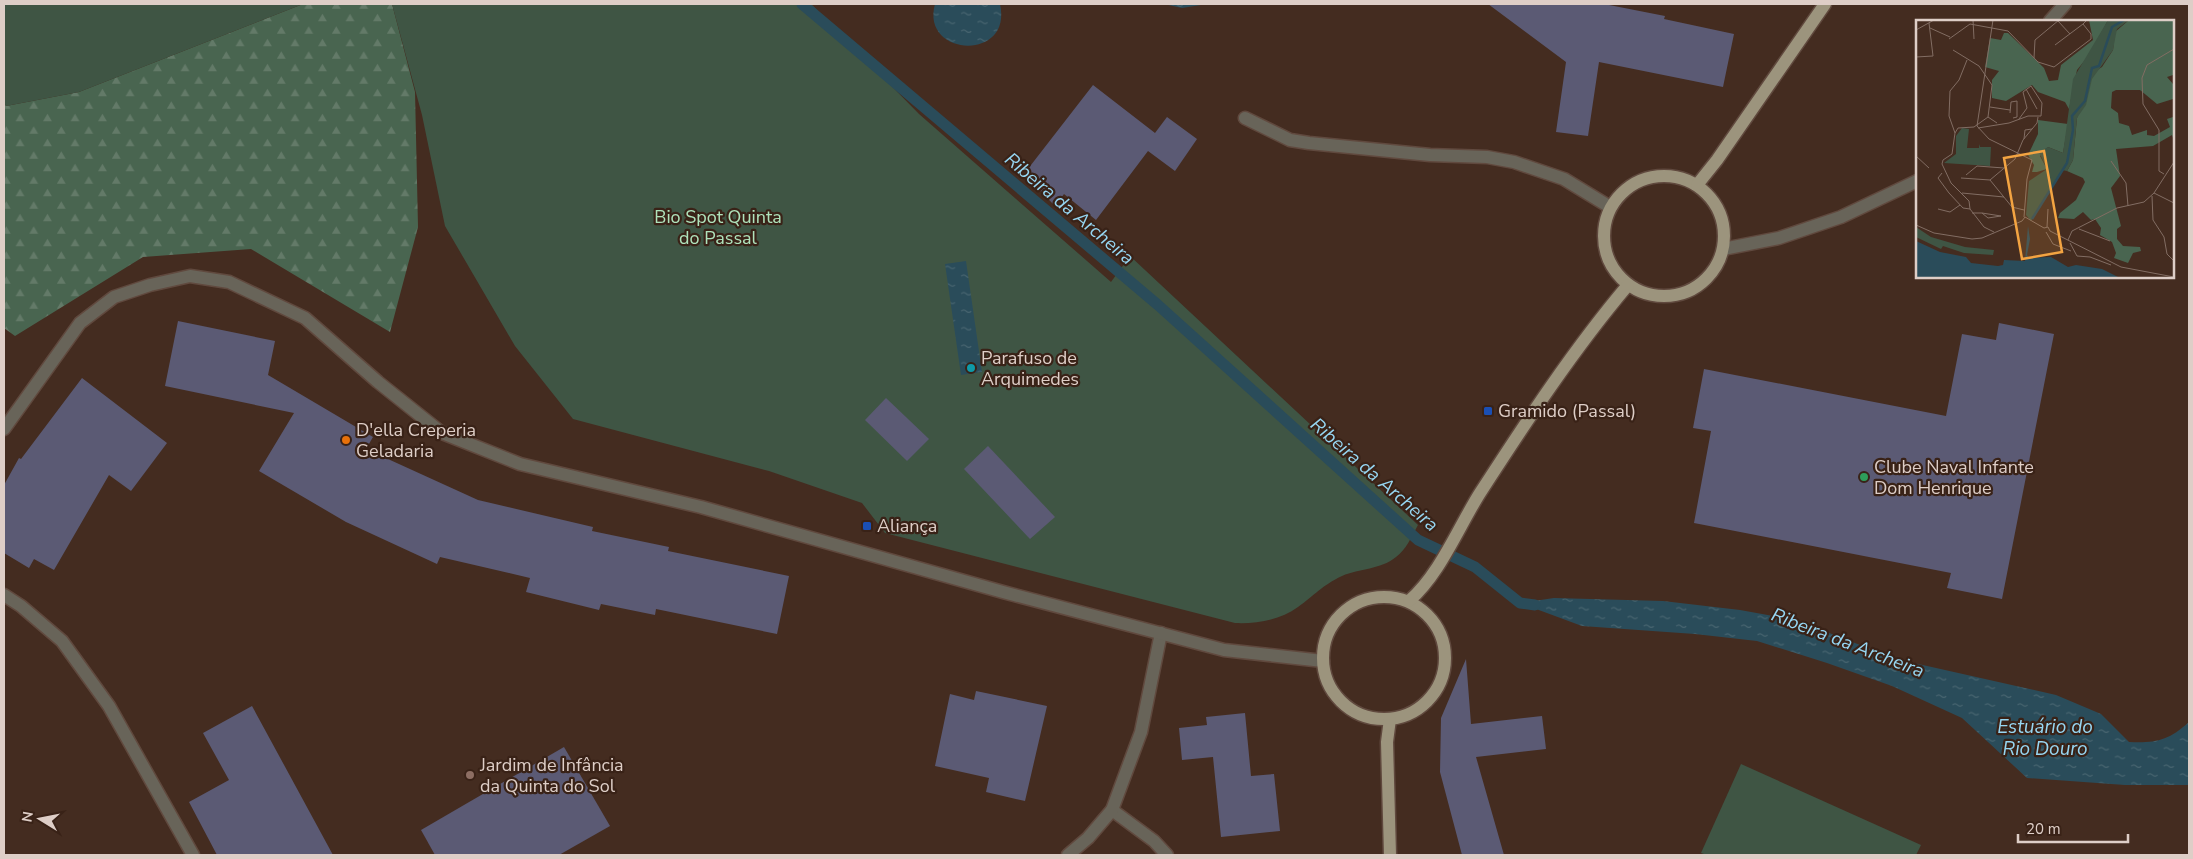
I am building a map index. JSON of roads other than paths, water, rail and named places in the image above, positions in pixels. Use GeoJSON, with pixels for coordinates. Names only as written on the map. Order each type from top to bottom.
{"type":"FeatureCollection","features":[{"type":"Feature","properties":{"kind":"main road"},"geometry":{"type":"LineString","coordinates":[[1697,185],[1717,160],[1825,4]]}},
{"type":"Feature","properties":{"kind":"main road"},"geometry":{"type":"LineString","coordinates":[[1662,174],[1685,178],[1697,185],[1715,202],[1723,222],[1725,238],[1723,249],[1720,259],[1710,276],[1692,290],[1673,296],[1649,295],[1628,285],[1612,267],[1605,250],[1604,223],[1610,207],[1618,196],[1639,180],[1662,174]]}},
{"type":"Feature","properties":{"kind":"main road"},"geometry":{"type":"LineString","coordinates":[[1408,601],[1421,590],[1458,534],[1479,496],[1590,329],[1628,285]]}},
{"type":"Feature","properties":{"kind":"main road"},"geometry":{"type":"LineString","coordinates":[[1388,596],[1408,601],[1427,613],[1440,631],[1445,651],[1444,674],[1431,698],[1408,714],[1390,719],[1366,717],[1347,707],[1330,689],[1323,662],[1326,636],[1334,622],[1357,602],[1373,597],[1388,596]]}},
{"type":"Feature","properties":{"kind":"main road"},"geometry":{"type":"LineString","coordinates":[[1390,719],[1387,742],[1390,855]]}},
{"type":"Feature","properties":{"kind":"street"},"geometry":{"type":"LineString","coordinates":[[2051,20],[2065,4]]}},
{"type":"Feature","properties":{"kind":"street"},"geometry":{"type":"LineString","coordinates":[[1245,118],[1290,140],[1308,144],[1430,155],[1479,156],[1514,162],[1564,179],[1610,207]]}},
{"type":"Feature","properties":{"kind":"street"},"geometry":{"type":"LineString","coordinates":[[1723,249],[1779,238],[1841,217],[1916,181]]}},
{"type":"Feature","properties":{"kind":"street"},"geometry":{"type":"LineString","coordinates":[[4,429],[80,323],[114,297],[150,285],[190,276],[228,282],[305,318],[378,382],[442,433],[520,464],[700,507],[1003,592],[1224,650],[1323,662]]}},
{"type":"Feature","properties":{"kind":"street"},"geometry":{"type":"LineString","coordinates":[[4,595],[20,606],[67,648],[109,706],[193,855]]}},
{"type":"Feature","properties":{"kind":"street"},"geometry":{"type":"LineString","coordinates":[[1068,855],[1088,838],[1112,810],[1141,732],[1161,634]]}},
{"type":"Feature","properties":{"kind":"street"},"geometry":{"type":"LineString","coordinates":[[1112,810],[1154,841],[1167,855]]}},
{"type":"Feature","properties":{"kind":"water"},"geometry":{"type":"Polygon","coordinates":[[[935,4],[1000,4],[1000,23],[993,36],[981,43],[967,46],[952,43],[941,35],[934,22],[935,4]]]}},
{"type":"Feature","properties":{"kind":"water"},"geometry":{"type":"Polygon","coordinates":[[[1164,4],[1207,4],[1182,8],[1164,4]]]}},
{"type":"Feature","properties":{"kind":"water"},"geometry":{"type":"Polygon","coordinates":[[[966,261],[982,372],[961,375],[945,264],[966,261]]]}},
{"type":"Feature","properties":{"kind":"water","name":"Estuário do Rio Douro"},"geometry":{"type":"Polygon","coordinates":[[[1554,598],[1663,601],[1740,610],[1796,620],[1896,659],[2056,695],[2101,714],[2129,742],[2161,740],[2175,733],[2189,722],[2189,785],[2125,785],[2027,778],[1962,718],[1892,686],[1757,641],[1695,634],[1582,626],[1520,603],[1554,598]]]}},
{"type":"Feature","properties":{"kind":"waterway","name":"Ribeira da Archeira"},"geometry":{"type":"LineString","coordinates":[[802,4],[1158,305],[1418,540],[1475,567],[1520,603],[1535,605]]}},
{"type":"Feature","properties":{"kind":"place","name":"Parafuso de Arquimedes"},"geometry":{"type":"Point","coordinates":[971,368]}},
{"type":"Feature","properties":{"kind":"place","name":"Gramido (Passal)"},"geometry":{"type":"Point","coordinates":[1488,411]}},
{"type":"Feature","properties":{"kind":"place","name":"D'ella Creperia Geladaria"},"geometry":{"type":"Point","coordinates":[346,440]}},
{"type":"Feature","properties":{"kind":"place","name":"Clube Naval Infante Dom Henrique"},"geometry":{"type":"Point","coordinates":[1864,477]}},
{"type":"Feature","properties":{"kind":"place","name":"Aliança"},"geometry":{"type":"Point","coordinates":[867,526]}},
{"type":"Feature","properties":{"kind":"place","name":"Jardim de Infância da Quinta do Sol"},"geometry":{"type":"Point","coordinates":[470,775]}},
{"type":"Feature","properties":{"kind":"park label","name":"Bio Spot Quinta do Passal"},"geometry":{"type":"Point","coordinates":[718,227]}}]}
